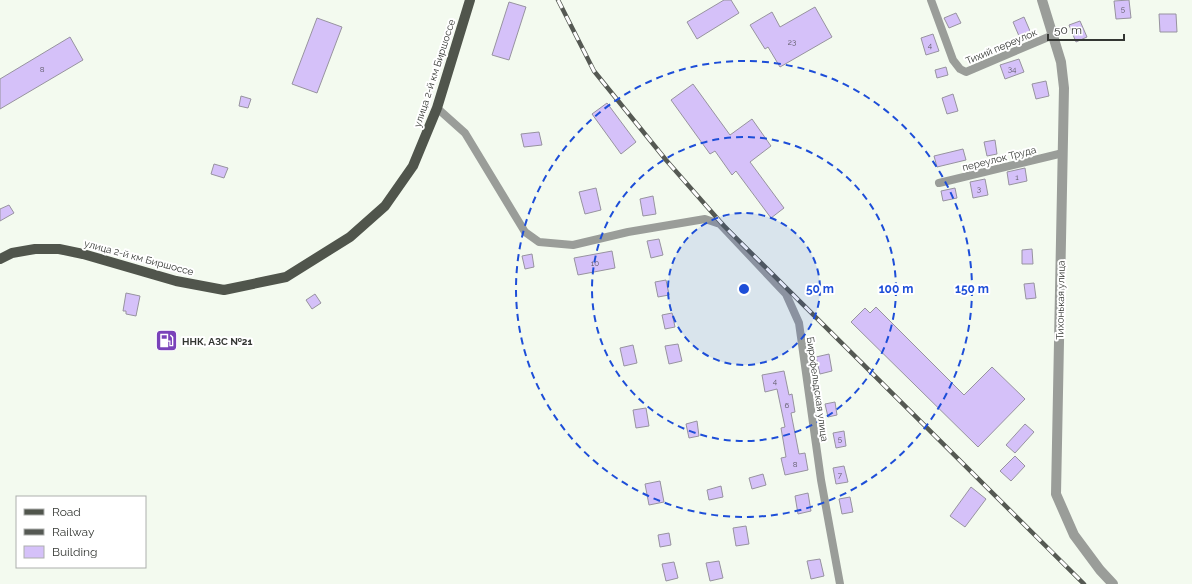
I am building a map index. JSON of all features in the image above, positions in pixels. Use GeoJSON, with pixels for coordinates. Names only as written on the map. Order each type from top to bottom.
{"type":"FeatureCollection","features":[{"type":"Feature","properties":{"kind":"main road","name":"улица 2-й км Биршоссе"},"geometry":{"type":"LineString","coordinates":[[0,259],[12,253],[35,249],[59,249],[83,254],[176,281],[224,290],[286,277],[350,237],[385,206],[413,166],[437,108],[470,0]]}},
{"type":"Feature","properties":{"kind":"street","name":"Тихий переулок"},"geometry":{"type":"LineString","coordinates":[[931,0],[953,60],[960,69],[966,72],[1053,35]]}},
{"type":"Feature","properties":{"kind":"street","name":"Тихонькая улица"},"geometry":{"type":"LineString","coordinates":[[1042,0],[1061,62],[1064,88],[1056,494],[1074,535],[1100,570],[1113,584]]}},
{"type":"Feature","properties":{"kind":"street","name":"Бирофельдская улица"},"geometry":{"type":"LineString","coordinates":[[437,108],[465,133],[525,232],[539,242],[573,245],[628,232],[706,219],[720,224],[786,294],[799,323],[821,480],[840,584]]}},
{"type":"Feature","properties":{"kind":"street","name":"переулок Труда"},"geometry":{"type":"LineString","coordinates":[[939,183],[1063,153]]}},
{"type":"Feature","properties":{"kind":"building"},"geometry":{"type":"Polygon","coordinates":[[[724,0],[731,0],[739,13],[697,39],[687,22],[724,0]]]}},
{"type":"Feature","properties":{"kind":"building"},"geometry":{"type":"Polygon","coordinates":[[[1129,0],[1131,18],[1116,19],[1114,1],[1129,0]]]}},
{"type":"Feature","properties":{"kind":"building"},"geometry":{"type":"Polygon","coordinates":[[[509,2],[526,7],[509,60],[492,55],[509,2]]]}},
{"type":"Feature","properties":{"kind":"building"},"geometry":{"type":"Polygon","coordinates":[[[815,7],[832,37],[780,67],[768,47],[765,49],[750,25],[772,12],[780,27],[815,7]]]}},
{"type":"Feature","properties":{"kind":"building"},"geometry":{"type":"Polygon","coordinates":[[[956,13],[961,23],[949,28],[944,18],[956,13]]]}},
{"type":"Feature","properties":{"kind":"building"},"geometry":{"type":"Polygon","coordinates":[[[1159,14],[1176,14],[1177,32],[1160,32],[1159,14]]]}},
{"type":"Feature","properties":{"kind":"building"},"geometry":{"type":"Polygon","coordinates":[[[1024,17],[1030,31],[1019,36],[1013,22],[1024,17]]]}},
{"type":"Feature","properties":{"kind":"building"},"geometry":{"type":"Polygon","coordinates":[[[317,18],[342,27],[317,93],[292,84],[317,18]]]}},
{"type":"Feature","properties":{"kind":"building"},"geometry":{"type":"Polygon","coordinates":[[[1080,21],[1087,37],[1076,42],[1069,25],[1080,21]]]}},
{"type":"Feature","properties":{"kind":"building"},"geometry":{"type":"Polygon","coordinates":[[[933,34],[939,51],[926,55],[921,38],[933,34]]]}},
{"type":"Feature","properties":{"kind":"building"},"geometry":{"type":"Polygon","coordinates":[[[70,37],[83,60],[0,109],[0,79],[70,37]]]}},
{"type":"Feature","properties":{"kind":"building"},"geometry":{"type":"Polygon","coordinates":[[[1019,59],[1024,72],[1005,79],[1000,65],[1019,59]]]}},
{"type":"Feature","properties":{"kind":"building"},"geometry":{"type":"Polygon","coordinates":[[[946,67],[948,75],[937,78],[935,70],[946,67]]]}},
{"type":"Feature","properties":{"kind":"building"},"geometry":{"type":"Polygon","coordinates":[[[1046,81],[1049,96],[1036,99],[1032,84],[1046,81]]]}},
{"type":"Feature","properties":{"kind":"building"},"geometry":{"type":"Polygon","coordinates":[[[693,84],[730,135],[752,119],[771,146],[750,162],[784,208],[771,218],[736,171],[732,175],[715,151],[710,154],[671,100],[693,84]]]}},
{"type":"Feature","properties":{"kind":"building"},"geometry":{"type":"Polygon","coordinates":[[[953,94],[958,111],[947,114],[942,98],[953,94]]]}},
{"type":"Feature","properties":{"kind":"building"},"geometry":{"type":"Polygon","coordinates":[[[241,96],[251,99],[248,108],[239,106],[241,96]]]}},
{"type":"Feature","properties":{"kind":"building"},"geometry":{"type":"Polygon","coordinates":[[[607,103],[636,142],[621,154],[592,114],[607,103]]]}},
{"type":"Feature","properties":{"kind":"building"},"geometry":{"type":"Polygon","coordinates":[[[539,132],[542,145],[524,147],[521,134],[539,132]]]}},
{"type":"Feature","properties":{"kind":"building"},"geometry":{"type":"Polygon","coordinates":[[[995,140],[997,154],[987,156],[984,142],[995,140]]]}},
{"type":"Feature","properties":{"kind":"building"},"geometry":{"type":"Polygon","coordinates":[[[963,149],[966,160],[937,167],[934,156],[963,149]]]}},
{"type":"Feature","properties":{"kind":"building"},"geometry":{"type":"Polygon","coordinates":[[[214,164],[228,168],[224,178],[211,174],[214,164]]]}},
{"type":"Feature","properties":{"kind":"building"},"geometry":{"type":"Polygon","coordinates":[[[1025,168],[1027,181],[1009,185],[1007,172],[1025,168]]]}},
{"type":"Feature","properties":{"kind":"building"},"geometry":{"type":"Polygon","coordinates":[[[985,179],[988,195],[973,198],[970,182],[985,179]]]}},
{"type":"Feature","properties":{"kind":"building"},"geometry":{"type":"Polygon","coordinates":[[[596,188],[601,210],[585,214],[579,192],[596,188]]]}},
{"type":"Feature","properties":{"kind":"building"},"geometry":{"type":"Polygon","coordinates":[[[955,188],[957,198],[943,201],[941,191],[955,188]]]}},
{"type":"Feature","properties":{"kind":"building"},"geometry":{"type":"Polygon","coordinates":[[[653,196],[656,214],[643,216],[640,199],[653,196]]]}},
{"type":"Feature","properties":{"kind":"building"},"geometry":{"type":"Polygon","coordinates":[[[9,205],[14,213],[0,221],[0,209],[9,205]]]}},
{"type":"Feature","properties":{"kind":"building"},"geometry":{"type":"Polygon","coordinates":[[[659,239],[663,255],[651,258],[647,241],[659,239]]]}},
{"type":"Feature","properties":{"kind":"building"},"geometry":{"type":"Polygon","coordinates":[[[1032,249],[1033,264],[1022,264],[1022,250],[1032,249]]]}},
{"type":"Feature","properties":{"kind":"building"},"geometry":{"type":"Polygon","coordinates":[[[612,251],[615,268],[578,275],[574,258],[612,251]]]}},
{"type":"Feature","properties":{"kind":"building"},"geometry":{"type":"Polygon","coordinates":[[[532,254],[534,267],[525,269],[522,256],[532,254]]]}},
{"type":"Feature","properties":{"kind":"building"},"geometry":{"type":"Polygon","coordinates":[[[666,280],[669,295],[658,297],[655,282],[666,280]]]}},
{"type":"Feature","properties":{"kind":"building"},"geometry":{"type":"Polygon","coordinates":[[[1034,283],[1036,298],[1026,299],[1024,284],[1034,283]]]}},
{"type":"Feature","properties":{"kind":"building"},"geometry":{"type":"Polygon","coordinates":[[[126,293],[140,296],[136,316],[126,314],[126,311],[123,311],[126,293]]]}},
{"type":"Feature","properties":{"kind":"building"},"geometry":{"type":"Polygon","coordinates":[[[315,294],[321,303],[312,309],[306,300],[315,294]]]}},
{"type":"Feature","properties":{"kind":"building"},"geometry":{"type":"Polygon","coordinates":[[[876,307],[964,395],[992,367],[1025,399],[978,447],[851,322],[865,308],[870,313],[876,307]]]}},
{"type":"Feature","properties":{"kind":"building"},"geometry":{"type":"Polygon","coordinates":[[[672,313],[675,327],[665,329],[662,315],[672,313]]]}},
{"type":"Feature","properties":{"kind":"building"},"geometry":{"type":"Polygon","coordinates":[[[678,344],[682,361],[669,364],[665,346],[678,344]]]}},
{"type":"Feature","properties":{"kind":"building"},"geometry":{"type":"Polygon","coordinates":[[[633,345],[637,363],[624,366],[620,348],[633,345]]]}},
{"type":"Feature","properties":{"kind":"building"},"geometry":{"type":"Polygon","coordinates":[[[829,354],[832,371],[820,374],[816,357],[829,354]]]}},
{"type":"Feature","properties":{"kind":"building"},"geometry":{"type":"Polygon","coordinates":[[[784,371],[789,395],[792,394],[795,412],[791,413],[799,454],[805,453],[808,470],[785,475],[781,458],[786,457],[781,428],[785,427],[777,389],[765,392],[762,375],[784,371]]]}},
{"type":"Feature","properties":{"kind":"building"},"geometry":{"type":"Polygon","coordinates":[[[835,402],[837,415],[828,417],[825,404],[835,402]]]}},
{"type":"Feature","properties":{"kind":"building"},"geometry":{"type":"Polygon","coordinates":[[[646,408],[649,426],[636,428],[633,410],[646,408]]]}},
{"type":"Feature","properties":{"kind":"building"},"geometry":{"type":"Polygon","coordinates":[[[697,421],[699,436],[689,438],[686,424],[697,421]]]}},
{"type":"Feature","properties":{"kind":"building"},"geometry":{"type":"Polygon","coordinates":[[[1025,424],[1034,432],[1015,453],[1006,445],[1025,424]]]}},
{"type":"Feature","properties":{"kind":"building"},"geometry":{"type":"Polygon","coordinates":[[[844,431],[846,446],[836,448],[833,433],[844,431]]]}},
{"type":"Feature","properties":{"kind":"building"},"geometry":{"type":"Polygon","coordinates":[[[1015,456],[1025,466],[1011,481],[1000,471],[1015,456]]]}},
{"type":"Feature","properties":{"kind":"building"},"geometry":{"type":"Polygon","coordinates":[[[844,466],[848,482],[836,484],[833,468],[844,466]]]}},
{"type":"Feature","properties":{"kind":"building"},"geometry":{"type":"Polygon","coordinates":[[[763,474],[766,485],[752,489],[749,478],[763,474]]]}},
{"type":"Feature","properties":{"kind":"building"},"geometry":{"type":"Polygon","coordinates":[[[660,481],[664,502],[649,505],[645,484],[660,481]]]}},
{"type":"Feature","properties":{"kind":"building"},"geometry":{"type":"Polygon","coordinates":[[[721,486],[723,497],[709,500],[707,490],[721,486]]]}},
{"type":"Feature","properties":{"kind":"building"},"geometry":{"type":"Polygon","coordinates":[[[971,487],[986,499],[965,527],[950,516],[971,487]]]}},
{"type":"Feature","properties":{"kind":"building"},"geometry":{"type":"Polygon","coordinates":[[[808,493],[811,511],[798,514],[795,496],[808,493]]]}},
{"type":"Feature","properties":{"kind":"building"},"geometry":{"type":"Polygon","coordinates":[[[850,497],[853,512],[842,514],[839,499],[850,497]]]}},
{"type":"Feature","properties":{"kind":"building"},"geometry":{"type":"Polygon","coordinates":[[[746,526],[749,544],[736,546],[733,528],[746,526]]]}},
{"type":"Feature","properties":{"kind":"building"},"geometry":{"type":"Polygon","coordinates":[[[669,533],[671,545],[660,547],[658,535],[669,533]]]}},
{"type":"Feature","properties":{"kind":"building"},"geometry":{"type":"Polygon","coordinates":[[[820,559],[824,576],[811,579],[807,561],[820,559]]]}},
{"type":"Feature","properties":{"kind":"building"},"geometry":{"type":"Polygon","coordinates":[[[719,561],[723,578],[710,581],[706,563],[719,561]]]}},
{"type":"Feature","properties":{"kind":"building"},"geometry":{"type":"Polygon","coordinates":[[[674,562],[678,578],[666,581],[662,564],[674,562]]]}},
{"type":"Feature","properties":{"kind":"railway"},"geometry":{"type":"LineString","coordinates":[[558,0],[594,71],[666,160],[724,226],[1084,584]]}},
{"type":"Feature","properties":{"kind":"place","name":"ННК, АЗС №21"},"geometry":{"type":"Point","coordinates":[167,341]}}]}
